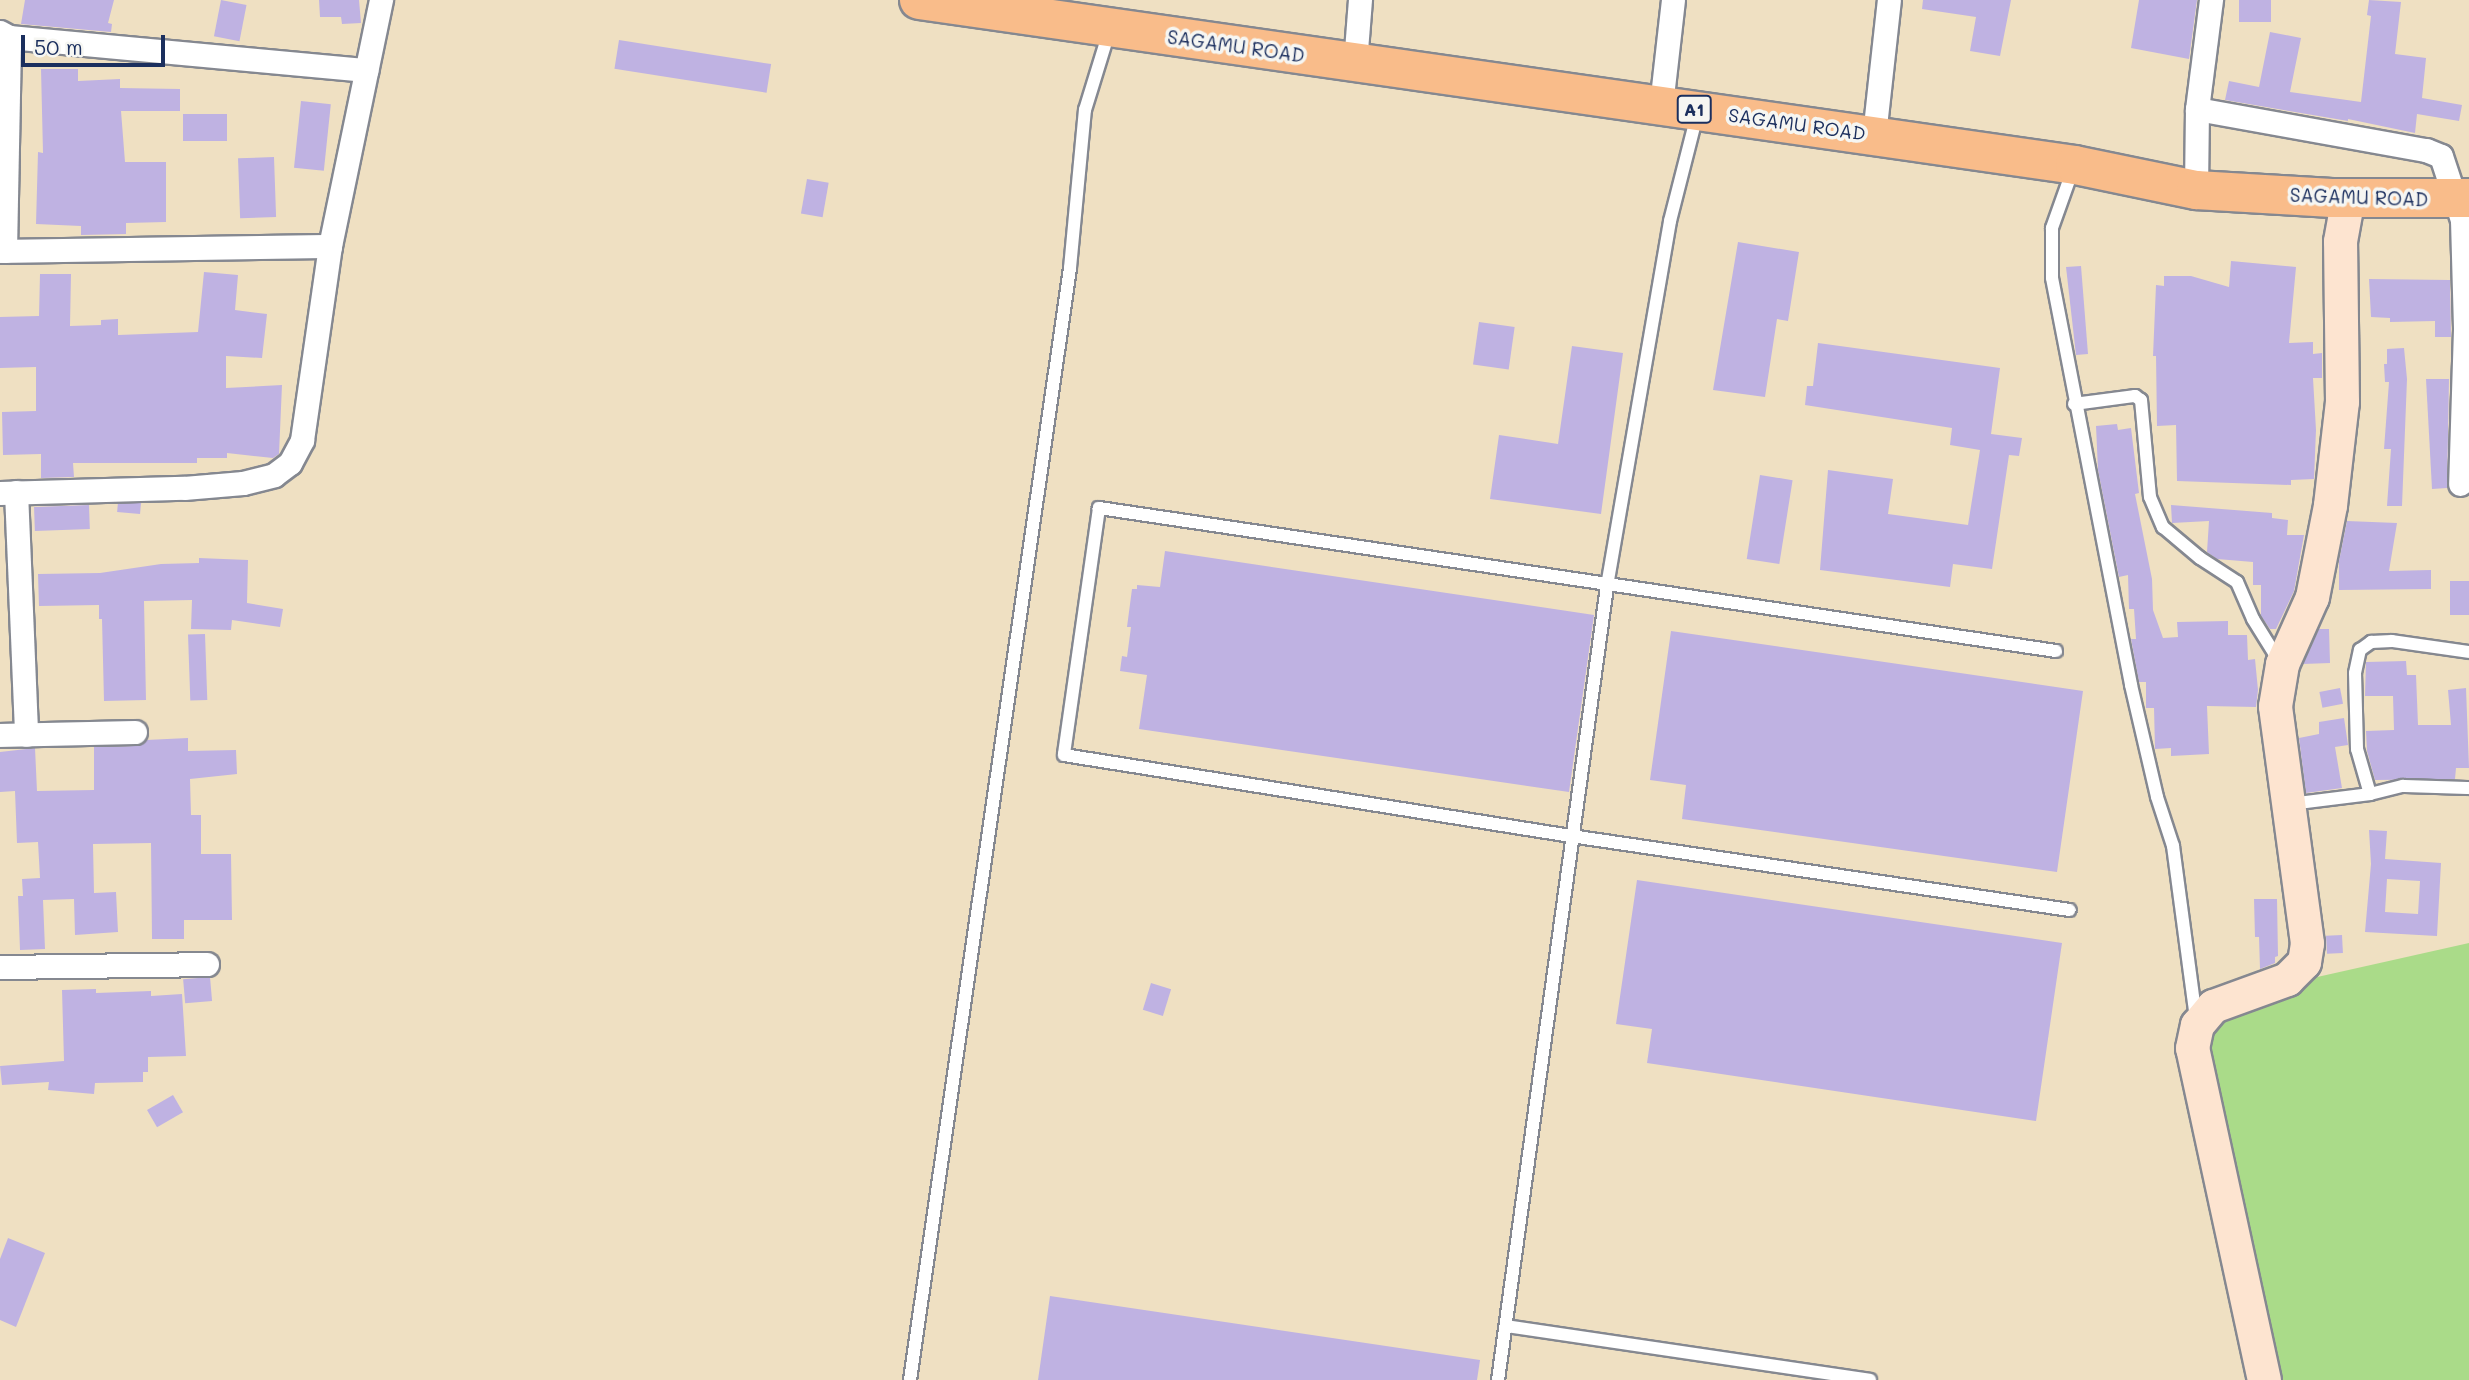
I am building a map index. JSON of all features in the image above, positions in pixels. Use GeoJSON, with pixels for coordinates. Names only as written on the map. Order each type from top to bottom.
{"type":"FeatureCollection","features":[{"type":"Feature","properties":{"kind":"highway","name":"SAGAMU ROAD"},"geometry":{"type":"LineString","coordinates":[[919,0],[957,3],[1111,28],[1874,135],[2075,165],[2196,190],[2348,198],[2462,199]]}},
{"type":"Feature","properties":{"kind":"street"},"geometry":{"type":"LineString","coordinates":[[26,735],[8,492],[184,488],[243,483],[274,475],[290,463],[302,440],[330,246],[381,0]]}},
{"type":"Feature","properties":{"kind":"street"},"geometry":{"type":"LineString","coordinates":[[1355,63],[1360,0]]}},
{"type":"Feature","properties":{"kind":"street"},"geometry":{"type":"LineString","coordinates":[[1661,105],[1673,0]]}},
{"type":"Feature","properties":{"kind":"street"},"geometry":{"type":"LineString","coordinates":[[1874,135],[1889,0]]}},
{"type":"Feature","properties":{"kind":"street"},"geometry":{"type":"LineString","coordinates":[[2196,190],[2197,108],[2211,0]]}},
{"type":"Feature","properties":{"kind":"street"},"geometry":{"type":"LineString","coordinates":[[330,246],[3,251],[4,35],[366,70]]}},
{"type":"Feature","properties":{"kind":"street"},"geometry":{"type":"LineString","coordinates":[[2197,108],[2435,152],[2444,163],[2462,199],[2467,329],[2464,443],[2460,484]]}},
{"type":"Feature","properties":{"kind":"street"},"geometry":{"type":"LineString","coordinates":[[2264,1380],[2192,1048],[2197,1025],[2213,1006],[2287,979],[2304,962],[2307,943],[2286,804],[2275,706],[2282,664],[2312,597],[2330,505],[2342,402],[2340,241],[2348,198]]}},
{"type":"Feature","properties":{"kind":"street"},"geometry":{"type":"LineString","coordinates":[[0,735],[135,732]]}},
{"type":"Feature","properties":{"kind":"street"},"geometry":{"type":"LineString","coordinates":[[0,967],[208,964]]}},
{"type":"Feature","properties":{"kind":"lane"},"geometry":{"type":"LineString","coordinates":[[910,1380],[1070,268],[1085,110],[1111,28]]}},
{"type":"Feature","properties":{"kind":"lane"},"geometry":{"type":"LineString","coordinates":[[1498,1380],[1607,586],[1670,221],[1698,110]]}},
{"type":"Feature","properties":{"kind":"lane"},"geometry":{"type":"LineString","coordinates":[[2075,165],[2052,228],[2052,278],[2074,404],[2131,685],[2157,797],[2173,846],[2197,1025]]}},
{"type":"Feature","properties":{"kind":"lane"},"geometry":{"type":"LineString","coordinates":[[2074,404],[2135,396],[2141,400],[2150,497],[2163,527],[2200,558],[2236,582],[2253,620],[2282,664]]}},
{"type":"Feature","properties":{"kind":"lane"},"geometry":{"type":"LineString","coordinates":[[2056,651],[1099,508],[1064,755],[1571,836],[2070,910]]}},
{"type":"Feature","properties":{"kind":"lane"},"geometry":{"type":"LineString","coordinates":[[2370,794],[2357,749],[2355,673],[2360,650],[2371,642],[2392,641],[2469,652]]}},
{"type":"Feature","properties":{"kind":"lane"},"geometry":{"type":"LineString","coordinates":[[2286,804],[2370,794],[2403,786],[2469,788]]}},
{"type":"Feature","properties":{"kind":"lane"},"geometry":{"type":"LineString","coordinates":[[1506,1326],[1870,1380]]}},
{"type":"Feature","properties":{"kind":"green space"},"geometry":{"type":"Polygon","coordinates":[[[2469,943],[2469,1380],[2267,1380],[2196,1004],[2469,943]]]}},
{"type":"Feature","properties":{"kind":"building"},"geometry":{"type":"Polygon","coordinates":[[[25,0],[114,0],[108,23],[112,24],[111,32],[21,24],[25,0]]]}},
{"type":"Feature","properties":{"kind":"building"},"geometry":{"type":"Polygon","coordinates":[[[221,0],[247,5],[239,41],[214,36],[221,0]]]}},
{"type":"Feature","properties":{"kind":"building"},"geometry":{"type":"Polygon","coordinates":[[[319,0],[359,0],[361,23],[342,24],[341,17],[320,17],[319,0]]]}},
{"type":"Feature","properties":{"kind":"building"},"geometry":{"type":"Polygon","coordinates":[[[1923,0],[2011,0],[2000,56],[1970,51],[1976,17],[1922,9],[1923,0]]]}},
{"type":"Feature","properties":{"kind":"building"},"geometry":{"type":"Polygon","coordinates":[[[2139,0],[2197,0],[2189,59],[2131,48],[2139,0]]]}},
{"type":"Feature","properties":{"kind":"building"},"geometry":{"type":"Polygon","coordinates":[[[2239,0],[2271,0],[2271,22],[2239,22],[2239,0]]]}},
{"type":"Feature","properties":{"kind":"building"},"geometry":{"type":"Polygon","coordinates":[[[2369,0],[2401,2],[2395,54],[2426,58],[2422,98],[2462,105],[2459,121],[2417,114],[2415,133],[2348,119],[2225,100],[2229,81],[2259,87],[2270,32],[2301,38],[2290,92],[2361,102],[2371,16],[2367,15],[2369,0]]]}},
{"type":"Feature","properties":{"kind":"building"},"geometry":{"type":"Polygon","coordinates":[[[619,40],[771,64],[767,93],[614,69],[619,40]]]}},
{"type":"Feature","properties":{"kind":"building"},"geometry":{"type":"Polygon","coordinates":[[[41,69],[78,69],[78,81],[120,79],[120,88],[180,89],[180,111],[121,111],[125,162],[166,162],[166,222],[126,223],[126,234],[81,235],[81,226],[36,224],[38,152],[43,153],[41,69]]]}},
{"type":"Feature","properties":{"kind":"building"},"geometry":{"type":"Polygon","coordinates":[[[301,101],[331,104],[324,171],[294,168],[301,101]]]}},
{"type":"Feature","properties":{"kind":"building"},"geometry":{"type":"Polygon","coordinates":[[[183,114],[227,114],[227,141],[183,141],[183,114]]]}},
{"type":"Feature","properties":{"kind":"building"},"geometry":{"type":"Polygon","coordinates":[[[274,157],[276,217],[240,218],[238,158],[274,157]]]}},
{"type":"Feature","properties":{"kind":"building"},"geometry":{"type":"Polygon","coordinates":[[[807,179],[829,183],[823,217],[801,213],[807,179]]]}},
{"type":"Feature","properties":{"kind":"building"},"geometry":{"type":"Polygon","coordinates":[[[1738,242],[1799,252],[1788,321],[1777,319],[1765,397],[1713,390],[1738,242]]]}},
{"type":"Feature","properties":{"kind":"building"},"geometry":{"type":"Polygon","coordinates":[[[2231,261],[2296,267],[2289,343],[2313,342],[2313,354],[2322,353],[2322,378],[2313,378],[2316,430],[2314,479],[2291,480],[2291,485],[2177,481],[2176,425],[2157,426],[2156,356],[2153,356],[2156,285],[2164,286],[2164,276],[2191,276],[2229,287],[2231,261]]]}},
{"type":"Feature","properties":{"kind":"building"},"geometry":{"type":"Polygon","coordinates":[[[2081,266],[2088,354],[2076,355],[2066,267],[2081,266]]]}},
{"type":"Feature","properties":{"kind":"building"},"geometry":{"type":"Polygon","coordinates":[[[204,272],[238,275],[235,310],[267,314],[262,358],[226,356],[226,388],[282,385],[279,454],[273,458],[227,453],[227,458],[197,458],[197,463],[73,463],[74,477],[41,478],[41,454],[3,455],[2,412],[36,411],[36,367],[0,368],[0,317],[39,316],[40,274],[71,274],[70,326],[101,325],[101,320],[118,319],[118,335],[198,332],[204,272]]]}},
{"type":"Feature","properties":{"kind":"building"},"geometry":{"type":"Polygon","coordinates":[[[2369,279],[2450,280],[2451,337],[2435,337],[2435,321],[2390,322],[2390,318],[2371,317],[2369,279]]]}},
{"type":"Feature","properties":{"kind":"building"},"geometry":{"type":"Polygon","coordinates":[[[1479,322],[1515,327],[1509,370],[1473,365],[1479,322]]]}},
{"type":"Feature","properties":{"kind":"building"},"geometry":{"type":"Polygon","coordinates":[[[1818,343],[2000,368],[1991,434],[2022,438],[2019,456],[2009,455],[1992,569],[1953,564],[1950,587],[1820,570],[1828,470],[1893,479],[1888,514],[1968,525],[1980,450],[1950,445],[1952,428],[1805,405],[1807,386],[1813,386],[1818,343]]]}},
{"type":"Feature","properties":{"kind":"building"},"geometry":{"type":"Polygon","coordinates":[[[1572,346],[1623,353],[1601,514],[1490,499],[1499,435],[1558,444],[1572,346]]]}},
{"type":"Feature","properties":{"kind":"building"},"geometry":{"type":"Polygon","coordinates":[[[2404,348],[2407,379],[2402,506],[2387,506],[2391,449],[2384,449],[2389,382],[2385,382],[2384,364],[2387,364],[2387,349],[2404,348]]]}},
{"type":"Feature","properties":{"kind":"building"},"geometry":{"type":"Polygon","coordinates":[[[2426,379],[2449,379],[2447,488],[2432,489],[2426,379]]]}},
{"type":"Feature","properties":{"kind":"building"},"geometry":{"type":"Polygon","coordinates":[[[2117,424],[2118,430],[2131,428],[2139,493],[2135,494],[2152,579],[2153,610],[2163,638],[2178,637],[2177,622],[2228,621],[2228,635],[2247,635],[2248,660],[2255,659],[2258,690],[2256,707],[2207,706],[2209,754],[2171,756],[2171,748],[2155,749],[2154,708],[2146,708],[2146,682],[2139,682],[2131,639],[2136,639],[2134,609],[2129,609],[2128,575],[2119,577],[2098,470],[2096,426],[2117,424]]]}},
{"type":"Feature","properties":{"kind":"building"},"geometry":{"type":"Polygon","coordinates":[[[1760,475],[1793,480],[1779,564],[1747,559],[1760,475]]]}},
{"type":"Feature","properties":{"kind":"building"},"geometry":{"type":"Polygon","coordinates":[[[118,501],[141,503],[140,514],[117,512],[118,501]]]}},
{"type":"Feature","properties":{"kind":"building"},"geometry":{"type":"Polygon","coordinates":[[[89,505],[90,529],[35,531],[34,507],[89,505]]]}},
{"type":"Feature","properties":{"kind":"building"},"geometry":{"type":"Polygon","coordinates":[[[2171,505],[2272,513],[2272,518],[2288,520],[2287,535],[2304,535],[2294,591],[2276,629],[2270,629],[2261,616],[2261,585],[2253,585],[2253,562],[2217,559],[2207,552],[2209,521],[2172,523],[2171,505]]]}},
{"type":"Feature","properties":{"kind":"building"},"geometry":{"type":"Polygon","coordinates":[[[2347,521],[2397,523],[2389,571],[2431,570],[2431,589],[2339,590],[2339,561],[2347,521]]]}},
{"type":"Feature","properties":{"kind":"building"},"geometry":{"type":"Polygon","coordinates":[[[1165,551],[1594,615],[1569,792],[1139,729],[1147,675],[1120,671],[1122,656],[1127,657],[1131,627],[1127,627],[1132,589],[1137,589],[1137,585],[1160,587],[1165,551]]]}},
{"type":"Feature","properties":{"kind":"building"},"geometry":{"type":"Polygon","coordinates":[[[199,558],[248,560],[247,603],[283,609],[280,627],[232,620],[231,630],[191,629],[192,600],[144,601],[146,700],[104,701],[102,619],[99,619],[99,605],[39,606],[38,574],[100,573],[161,564],[199,563],[199,558]]]}},
{"type":"Feature","properties":{"kind":"building"},"geometry":{"type":"Polygon","coordinates":[[[2450,581],[2469,581],[2469,615],[2450,615],[2450,581]]]}},
{"type":"Feature","properties":{"kind":"building"},"geometry":{"type":"Polygon","coordinates":[[[2319,629],[2329,629],[2330,663],[2303,664],[2319,629]]]}},
{"type":"Feature","properties":{"kind":"building"},"geometry":{"type":"Polygon","coordinates":[[[1671,631],[2083,691],[2057,872],[1682,819],[1686,785],[1650,780],[1671,631]]]}},
{"type":"Feature","properties":{"kind":"building"},"geometry":{"type":"Polygon","coordinates":[[[205,634],[207,700],[190,701],[188,635],[205,634]]]}},
{"type":"Feature","properties":{"kind":"building"},"geometry":{"type":"Polygon","coordinates":[[[2406,661],[2407,675],[2416,675],[2418,725],[2451,725],[2448,690],[2466,688],[2469,768],[2456,768],[2455,779],[2375,780],[2367,751],[2366,731],[2394,730],[2393,696],[2365,696],[2366,662],[2406,661]]]}},
{"type":"Feature","properties":{"kind":"building"},"geometry":{"type":"Polygon","coordinates":[[[2340,688],[2343,704],[2322,708],[2319,692],[2340,688]]]}},
{"type":"Feature","properties":{"kind":"building"},"geometry":{"type":"Polygon","coordinates":[[[2344,718],[2348,745],[2335,747],[2342,788],[2306,793],[2299,738],[2319,734],[2319,722],[2344,718]]]}},
{"type":"Feature","properties":{"kind":"building"},"geometry":{"type":"Polygon","coordinates":[[[188,738],[188,751],[236,750],[237,774],[190,779],[191,815],[201,815],[201,854],[231,854],[232,920],[184,920],[184,939],[152,939],[151,843],[93,844],[94,893],[116,892],[118,932],[75,935],[74,899],[43,900],[45,949],[20,950],[18,896],[23,896],[22,879],[40,878],[38,842],[17,843],[15,791],[0,792],[0,752],[35,748],[37,791],[94,790],[94,747],[135,746],[146,740],[188,738]]]}},
{"type":"Feature","properties":{"kind":"building"},"geometry":{"type":"Polygon","coordinates":[[[2369,830],[2387,831],[2385,859],[2441,863],[2437,936],[2365,932],[2371,864],[2369,830]],[[2387,879],[2385,912],[2418,914],[2420,881],[2387,879]]]}},
{"type":"Feature","properties":{"kind":"building"},"geometry":{"type":"Polygon","coordinates":[[[1637,880],[2062,943],[2036,1121],[1647,1063],[1652,1029],[1616,1024],[1637,880]]]}},
{"type":"Feature","properties":{"kind":"building"},"geometry":{"type":"Polygon","coordinates":[[[2254,899],[2277,899],[2278,956],[2275,957],[2275,963],[2260,969],[2259,937],[2255,937],[2254,899]]]}},
{"type":"Feature","properties":{"kind":"building"},"geometry":{"type":"Polygon","coordinates":[[[2342,935],[2343,953],[2327,954],[2326,936],[2342,935]]]}},
{"type":"Feature","properties":{"kind":"building"},"geometry":{"type":"Polygon","coordinates":[[[210,977],[212,1001],[185,1003],[183,979],[210,977]]]}},
{"type":"Feature","properties":{"kind":"building"},"geometry":{"type":"Polygon","coordinates":[[[1151,983],[1171,989],[1163,1016],[1143,1010],[1151,983]]]}},
{"type":"Feature","properties":{"kind":"building"},"geometry":{"type":"Polygon","coordinates":[[[96,989],[96,993],[151,991],[151,996],[182,994],[186,1056],[148,1057],[148,1072],[143,1072],[143,1082],[95,1083],[94,1094],[48,1090],[49,1082],[2,1085],[0,1066],[64,1061],[62,990],[96,989]]]}},
{"type":"Feature","properties":{"kind":"building"},"geometry":{"type":"Polygon","coordinates":[[[173,1095],[183,1112],[157,1127],[147,1110],[173,1095]]]}},
{"type":"Feature","properties":{"kind":"building"},"geometry":{"type":"Polygon","coordinates":[[[8,1238],[45,1253],[16,1327],[0,1320],[0,1259],[8,1238]]]}},
{"type":"Feature","properties":{"kind":"building"},"geometry":{"type":"Polygon","coordinates":[[[1050,1296],[1480,1360],[1477,1380],[1038,1380],[1050,1296]]]}}]}
